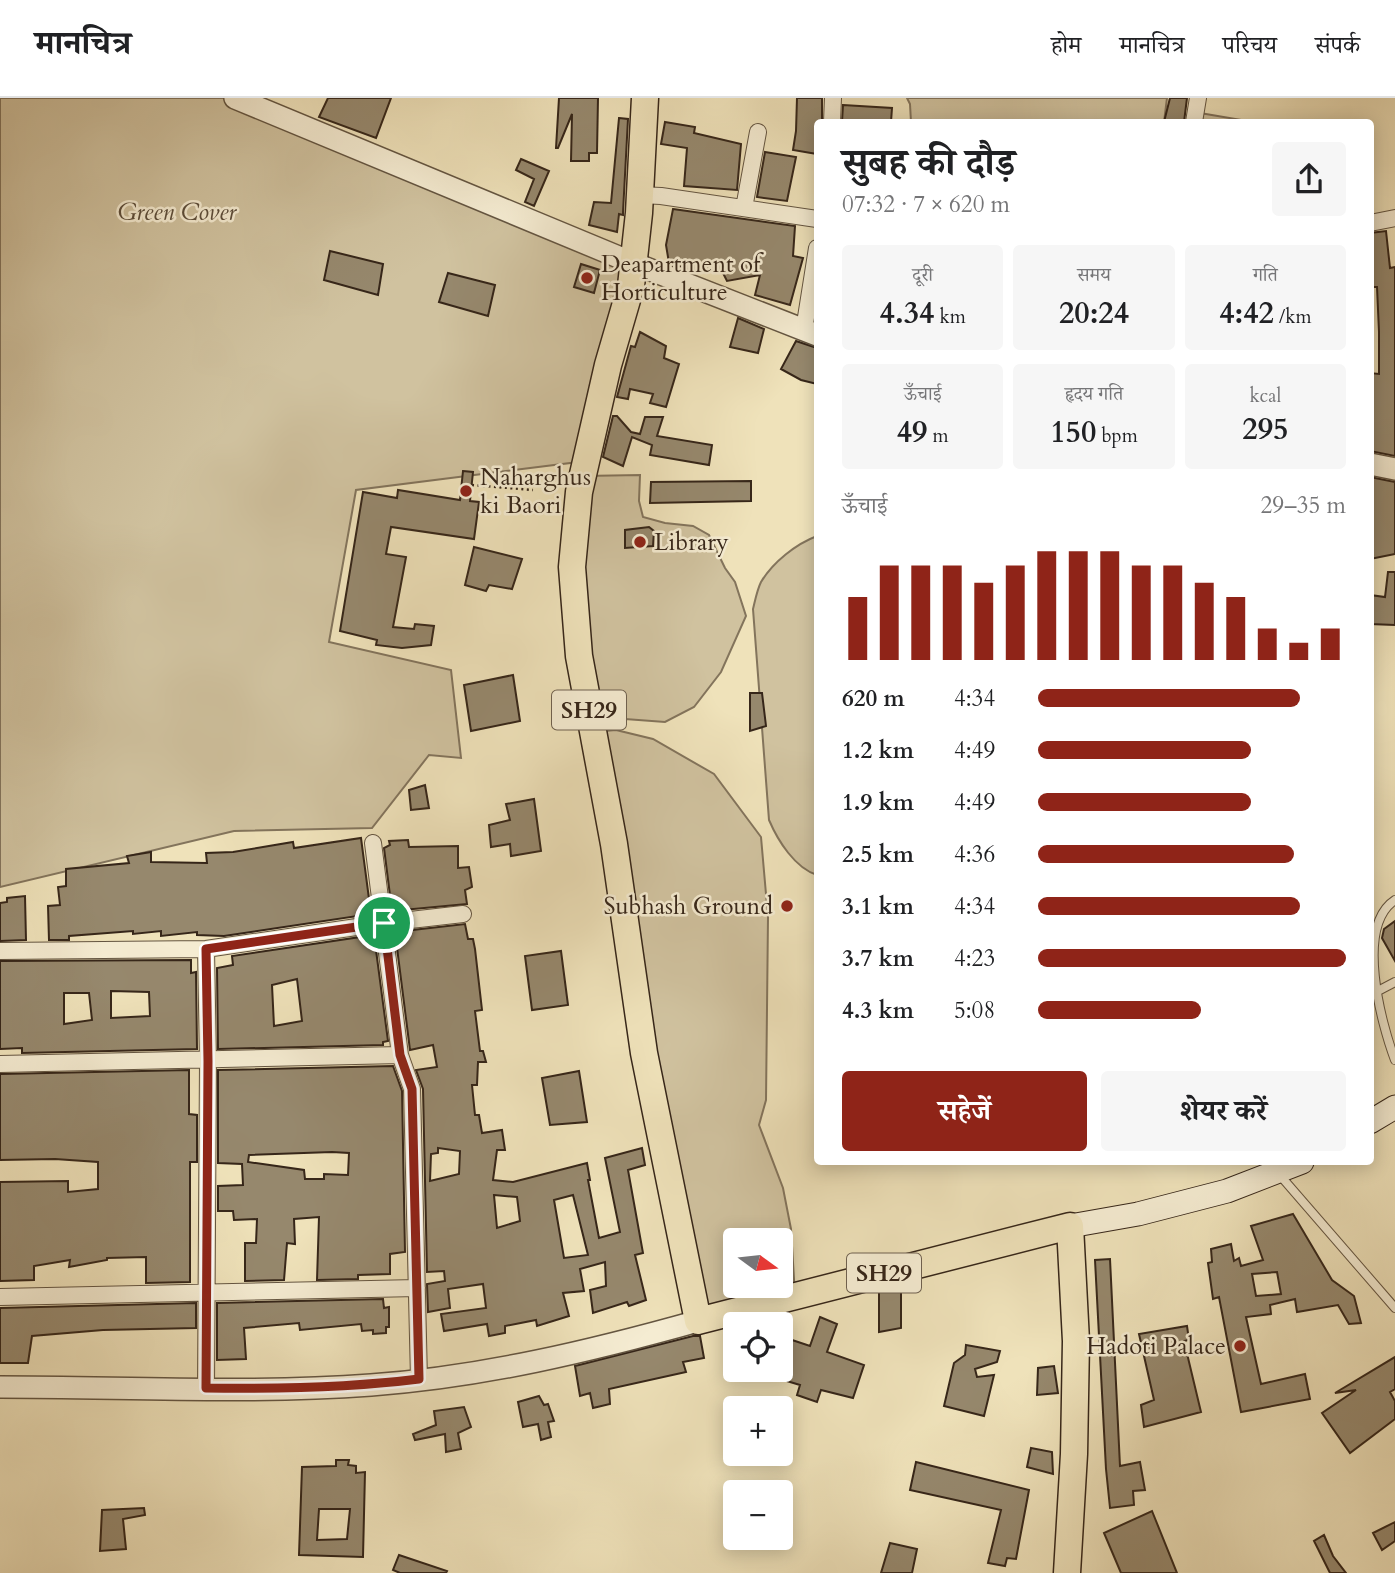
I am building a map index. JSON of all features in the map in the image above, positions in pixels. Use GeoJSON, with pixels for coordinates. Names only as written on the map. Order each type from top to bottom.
{"type":"FeatureCollection","features":[{"type":"Feature","properties":{"kind":"main road","name":"SH29"},"geometry":{"type":"LineString","coordinates":[[645,98],[640,195],[631,286],[608,366],[579,492],[572,567],[579,656],[614,844],[644,1053],[698,1321],[1070,1226]]}},
{"type":"Feature","properties":{"kind":"main road"},"geometry":{"type":"LineString","coordinates":[[1374,1120],[1395,1107]]}},
{"type":"Feature","properties":{"kind":"main road"},"geometry":{"type":"LineString","coordinates":[[1067,1573],[1074,1454],[1076,1341],[1070,1226],[1138,1214],[1227,1191],[1295,1165]]}},
{"type":"Feature","properties":{"kind":"street"},"geometry":{"type":"LineString","coordinates":[[234,98],[633,263],[811,333],[814,290]]}},
{"type":"Feature","properties":{"kind":"street"},"geometry":{"type":"LineString","coordinates":[[832,119],[833,98]]}},
{"type":"Feature","properties":{"kind":"street"},"geometry":{"type":"LineString","coordinates":[[1194,119],[1198,98]]}},
{"type":"Feature","properties":{"kind":"street"},"geometry":{"type":"LineString","coordinates":[[744,208],[758,132]]}},
{"type":"Feature","properties":{"kind":"street"},"geometry":{"type":"LineString","coordinates":[[640,195],[814,219]]}},
{"type":"Feature","properties":{"kind":"street"},"geometry":{"type":"LineString","coordinates":[[1374,222],[1395,218]]}},
{"type":"Feature","properties":{"kind":"street"},"geometry":{"type":"LineString","coordinates":[[1374,465],[1395,469]]}},
{"type":"Feature","properties":{"kind":"street"},"geometry":{"type":"LineString","coordinates":[[373,843],[400,1055],[412,1089],[419,1379]]}},
{"type":"Feature","properties":{"kind":"street"},"geometry":{"type":"LineString","coordinates":[[0,951],[206,949],[463,914]]}},
{"type":"Feature","properties":{"kind":"street"},"geometry":{"type":"LineString","coordinates":[[206,949],[206,1388]]}},
{"type":"Feature","properties":{"kind":"street"},"geometry":{"type":"LineString","coordinates":[[0,1064],[400,1055]]}},
{"type":"Feature","properties":{"kind":"street"},"geometry":{"type":"LineString","coordinates":[[0,1297],[417,1287]]}},
{"type":"Feature","properties":{"kind":"street"},"geometry":{"type":"LineString","coordinates":[[0,1387],[288,1390],[374,1385],[474,1373],[582,1352],[698,1321]]}},
{"type":"Feature","properties":{"kind":"lane"},"geometry":{"type":"LineString","coordinates":[[1395,900],[1384,907],[1375,936],[1376,992],[1395,1060]]}},
{"type":"Feature","properties":{"kind":"lane"},"geometry":{"type":"LineString","coordinates":[[1376,992],[1395,982]]}},
{"type":"Feature","properties":{"kind":"lane"},"geometry":{"type":"LineString","coordinates":[[1278,1172],[1395,1308]]}},
{"type":"Feature","properties":{"kind":"path"},"geometry":{"type":"LineString","coordinates":[[472,485],[533,490]]}},
{"type":"Feature","properties":{"kind":"green space","name":"Green Cover"},"geometry":{"type":"Polygon","coordinates":[[[0,98],[234,98],[633,263],[586,461],[356,490],[329,642],[451,670],[461,758],[429,755],[372,828],[234,831],[0,887],[0,98]]]}},
{"type":"Feature","properties":{"kind":"green space"},"geometry":{"type":"Polygon","coordinates":[[[907,98],[1167,98],[1164,119],[911,119],[907,98]]]}},
{"type":"Feature","properties":{"kind":"green space"},"geometry":{"type":"Polygon","coordinates":[[[1200,113],[1235,119],[1199,119],[1200,113]]]}},
{"type":"Feature","properties":{"kind":"green space"},"geometry":{"type":"Polygon","coordinates":[[[640,475],[639,501],[643,517],[693,526],[709,535],[735,582],[746,616],[721,672],[694,707],[665,722],[625,719],[591,721],[579,656],[583,476],[640,475]]]}},
{"type":"Feature","properties":{"kind":"green space"},"geometry":{"type":"Polygon","coordinates":[[[814,537],[814,874],[801,866],[788,853],[769,820],[753,609],[761,582],[772,568],[814,537]]]}},
{"type":"Feature","properties":{"kind":"green space"},"geometry":{"type":"Polygon","coordinates":[[[616,730],[653,739],[714,774],[761,837],[768,917],[766,1100],[759,1125],[783,1188],[791,1228],[723,1228],[723,1298],[787,1298],[733,1312],[723,1312],[723,1315],[698,1321],[593,732],[616,730]]]}},
{"type":"Feature","properties":{"kind":"green space"},"geometry":{"type":"Polygon","coordinates":[[[793,1262],[795,1296],[793,1297],[793,1262]]]}},
{"type":"Feature","properties":{"kind":"building"},"geometry":{"type":"Polygon","coordinates":[[[328,98],[391,98],[376,138],[319,117],[328,98]]]}},
{"type":"Feature","properties":{"kind":"building"},"geometry":{"type":"Polygon","coordinates":[[[559,98],[598,98],[597,153],[589,153],[589,161],[571,161],[572,114],[556,148],[559,98]]]}},
{"type":"Feature","properties":{"kind":"building"},"geometry":{"type":"Polygon","coordinates":[[[797,98],[822,98],[822,119],[814,119],[814,154],[793,150],[797,98]]]}},
{"type":"Feature","properties":{"kind":"building"},"geometry":{"type":"Polygon","coordinates":[[[1170,98],[1187,98],[1184,119],[1165,119],[1170,98]]]}},
{"type":"Feature","properties":{"kind":"building"},"geometry":{"type":"Polygon","coordinates":[[[843,105],[892,108],[891,119],[842,119],[843,105]]]}},
{"type":"Feature","properties":{"kind":"building"},"geometry":{"type":"Polygon","coordinates":[[[619,118],[628,119],[623,215],[619,214],[617,232],[589,225],[594,202],[611,203],[619,118]]]}},
{"type":"Feature","properties":{"kind":"building"},"geometry":{"type":"Polygon","coordinates":[[[665,122],[695,127],[694,133],[741,144],[737,190],[684,186],[687,148],[661,144],[665,122]]]}},
{"type":"Feature","properties":{"kind":"building"},"geometry":{"type":"Polygon","coordinates":[[[765,152],[796,157],[787,201],[757,197],[765,152]]]}},
{"type":"Feature","properties":{"kind":"building"},"geometry":{"type":"Polygon","coordinates":[[[521,159],[549,171],[534,206],[525,202],[534,179],[516,170],[521,159]]]}},
{"type":"Feature","properties":{"kind":"building"},"geometry":{"type":"Polygon","coordinates":[[[673,209],[795,226],[793,256],[803,258],[790,305],[755,295],[760,275],[727,281],[723,273],[685,269],[669,263],[666,245],[673,209]]]}},
{"type":"Feature","properties":{"kind":"building"},"geometry":{"type":"Polygon","coordinates":[[[1386,231],[1390,268],[1395,267],[1395,456],[1374,452],[1374,373],[1379,374],[1379,332],[1377,287],[1374,287],[1374,232],[1386,231]]]}},
{"type":"Feature","properties":{"kind":"building"},"geometry":{"type":"Polygon","coordinates":[[[330,251],[383,264],[378,295],[324,280],[330,251]]]}},
{"type":"Feature","properties":{"kind":"building","name":"Deapartment of Horticulture"},"geometry":{"type":"Polygon","coordinates":[[[581,264],[600,270],[594,293],[574,287],[581,264]]]}},
{"type":"Feature","properties":{"kind":"building"},"geometry":{"type":"Polygon","coordinates":[[[448,273],[495,285],[488,316],[439,302],[448,273]]]}},
{"type":"Feature","properties":{"kind":"building"},"geometry":{"type":"Polygon","coordinates":[[[738,318],[764,329],[758,353],[730,347],[738,318]]]}},
{"type":"Feature","properties":{"kind":"building"},"geometry":{"type":"Polygon","coordinates":[[[640,332],[666,346],[664,358],[679,364],[666,407],[650,403],[653,394],[630,389],[628,399],[617,397],[631,346],[635,347],[640,332]]]}},
{"type":"Feature","properties":{"kind":"building"},"geometry":{"type":"Polygon","coordinates":[[[796,341],[814,347],[814,383],[801,380],[781,369],[796,341]]]}},
{"type":"Feature","properties":{"kind":"building"},"geometry":{"type":"Polygon","coordinates":[[[613,416],[617,416],[631,432],[640,434],[645,417],[663,417],[657,436],[712,445],[709,465],[650,455],[652,445],[632,437],[623,466],[603,457],[613,416]]]}},
{"type":"Feature","properties":{"kind":"building"},"geometry":{"type":"Polygon","coordinates":[[[463,471],[473,472],[470,501],[479,502],[474,539],[391,527],[386,554],[406,557],[393,627],[414,629],[415,624],[434,626],[431,645],[402,648],[376,645],[377,640],[340,631],[363,492],[397,498],[398,490],[460,500],[463,471]]]}},
{"type":"Feature","properties":{"kind":"building"},"geometry":{"type":"Polygon","coordinates":[[[1374,478],[1395,482],[1395,554],[1374,558],[1374,478]]]}},
{"type":"Feature","properties":{"kind":"building"},"geometry":{"type":"Polygon","coordinates":[[[751,481],[751,501],[650,503],[651,482],[751,481]]]}},
{"type":"Feature","properties":{"kind":"building","name":"Library"},"geometry":{"type":"Polygon","coordinates":[[[649,527],[654,531],[653,546],[625,548],[625,530],[649,527]]]}},
{"type":"Feature","properties":{"kind":"building"},"geometry":{"type":"Polygon","coordinates":[[[474,547],[522,559],[512,589],[489,585],[486,591],[465,585],[474,547]]]}},
{"type":"Feature","properties":{"kind":"building"},"geometry":{"type":"Polygon","coordinates":[[[1388,572],[1395,572],[1395,625],[1374,624],[1374,596],[1385,597],[1388,572]]]}},
{"type":"Feature","properties":{"kind":"building"},"geometry":{"type":"Polygon","coordinates":[[[513,675],[520,721],[471,731],[464,685],[513,675]]]}},
{"type":"Feature","properties":{"kind":"building"},"geometry":{"type":"Polygon","coordinates":[[[750,693],[762,693],[766,726],[750,731],[750,693]]]}},
{"type":"Feature","properties":{"kind":"building"},"geometry":{"type":"Polygon","coordinates":[[[425,785],[429,808],[411,810],[409,790],[425,785]]]}},
{"type":"Feature","properties":{"kind":"building"},"geometry":{"type":"Polygon","coordinates":[[[534,799],[541,851],[511,856],[510,844],[491,847],[489,825],[510,820],[506,804],[534,799]]]}},
{"type":"Feature","properties":{"kind":"building"},"geometry":{"type":"Polygon","coordinates":[[[361,838],[371,914],[224,936],[197,935],[197,932],[161,936],[161,931],[133,934],[133,931],[69,936],[69,940],[49,940],[48,906],[60,905],[58,887],[66,886],[66,869],[129,863],[127,856],[151,852],[151,862],[207,863],[206,853],[233,852],[293,842],[294,848],[361,838]]]}},
{"type":"Feature","properties":{"kind":"building"},"geometry":{"type":"Polygon","coordinates":[[[408,840],[409,847],[458,846],[458,868],[469,867],[472,887],[465,890],[467,904],[392,911],[384,848],[390,845],[389,841],[408,840]]]}},
{"type":"Feature","properties":{"kind":"building"},"geometry":{"type":"Polygon","coordinates":[[[25,896],[26,940],[0,941],[0,903],[7,902],[7,898],[25,896]]]}},
{"type":"Feature","properties":{"kind":"building"},"geometry":{"type":"Polygon","coordinates":[[[1395,921],[1395,961],[1382,938],[1384,929],[1395,921]]]}},
{"type":"Feature","properties":{"kind":"building"},"geometry":{"type":"Polygon","coordinates":[[[465,924],[468,939],[473,939],[482,1010],[475,1011],[480,1051],[483,1051],[486,1062],[478,1062],[477,1085],[472,1085],[475,1115],[479,1115],[482,1133],[502,1130],[505,1150],[497,1150],[493,1180],[513,1182],[587,1163],[599,1238],[620,1232],[605,1158],[642,1148],[645,1165],[628,1170],[643,1253],[635,1255],[646,1300],[629,1306],[627,1302],[593,1313],[590,1290],[606,1286],[605,1262],[580,1269],[584,1291],[563,1293],[569,1316],[537,1326],[536,1320],[505,1326],[505,1333],[489,1336],[487,1324],[444,1331],[441,1314],[486,1308],[483,1284],[448,1289],[450,1308],[428,1312],[427,1284],[445,1281],[444,1271],[427,1272],[423,1089],[416,1070],[437,1067],[433,1045],[410,1050],[395,932],[465,924]],[[438,1148],[438,1153],[431,1154],[430,1181],[459,1174],[460,1151],[438,1148]],[[494,1195],[497,1228],[520,1221],[517,1197],[494,1195]],[[573,1195],[554,1200],[564,1258],[588,1255],[573,1195]]]}},
{"type":"Feature","properties":{"kind":"building"},"geometry":{"type":"Polygon","coordinates":[[[374,935],[388,1041],[383,1042],[383,1045],[218,1049],[217,968],[233,965],[232,956],[374,935]],[[297,979],[272,985],[274,1026],[302,1021],[297,979]]]}},
{"type":"Feature","properties":{"kind":"building"},"geometry":{"type":"Polygon","coordinates":[[[561,951],[568,1005],[532,1010],[525,956],[561,951]]]}},
{"type":"Feature","properties":{"kind":"building"},"geometry":{"type":"Polygon","coordinates":[[[191,960],[191,973],[196,972],[197,1049],[22,1053],[22,1048],[0,1049],[0,961],[191,960]],[[111,991],[111,1018],[150,1016],[149,992],[111,991]],[[64,993],[64,1024],[92,1020],[89,993],[64,993]]]}},
{"type":"Feature","properties":{"kind":"building"},"geometry":{"type":"Polygon","coordinates":[[[393,1066],[402,1091],[405,1252],[390,1254],[390,1274],[358,1275],[358,1279],[317,1280],[319,1217],[294,1219],[295,1244],[287,1243],[284,1280],[245,1281],[245,1243],[256,1243],[257,1219],[234,1220],[233,1211],[218,1211],[218,1186],[243,1185],[242,1164],[218,1163],[218,1070],[393,1066]],[[349,1153],[249,1155],[248,1162],[304,1170],[305,1179],[324,1179],[324,1174],[348,1175],[349,1153]]]}},
{"type":"Feature","properties":{"kind":"building"},"geometry":{"type":"Polygon","coordinates":[[[189,1070],[189,1114],[197,1115],[197,1162],[190,1162],[190,1282],[146,1283],[146,1257],[107,1258],[69,1267],[70,1260],[34,1266],[34,1280],[0,1281],[0,1182],[68,1181],[68,1192],[98,1189],[98,1162],[55,1159],[0,1160],[0,1074],[189,1070]]]}},
{"type":"Feature","properties":{"kind":"building"},"geometry":{"type":"Polygon","coordinates":[[[579,1071],[587,1122],[550,1125],[542,1078],[579,1071]]]}},
{"type":"Feature","properties":{"kind":"building"},"geometry":{"type":"Polygon","coordinates":[[[1293,1214],[1332,1280],[1354,1296],[1361,1323],[1349,1324],[1338,1305],[1297,1312],[1295,1299],[1270,1305],[1271,1314],[1246,1317],[1261,1384],[1305,1374],[1310,1399],[1241,1412],[1219,1297],[1213,1299],[1208,1263],[1212,1262],[1211,1249],[1231,1244],[1234,1261],[1239,1258],[1241,1266],[1263,1260],[1251,1226],[1293,1214]],[[1277,1272],[1252,1274],[1256,1296],[1281,1294],[1277,1272]]]}},
{"type":"Feature","properties":{"kind":"building"},"geometry":{"type":"Polygon","coordinates":[[[1110,1259],[1120,1466],[1140,1462],[1145,1490],[1133,1491],[1134,1505],[1110,1508],[1095,1260],[1110,1259]]]}},
{"type":"Feature","properties":{"kind":"building"},"geometry":{"type":"Polygon","coordinates":[[[879,1292],[901,1292],[901,1328],[879,1332],[879,1292]]]}},
{"type":"Feature","properties":{"kind":"building"},"geometry":{"type":"Polygon","coordinates":[[[383,1299],[384,1308],[389,1307],[389,1327],[386,1327],[386,1333],[362,1331],[361,1324],[300,1330],[299,1323],[244,1328],[246,1359],[217,1360],[217,1303],[383,1299]]]}},
{"type":"Feature","properties":{"kind":"building"},"geometry":{"type":"Polygon","coordinates":[[[196,1303],[196,1328],[103,1330],[32,1336],[28,1363],[0,1363],[0,1308],[196,1303]]]}},
{"type":"Feature","properties":{"kind":"building"},"geometry":{"type":"Polygon","coordinates":[[[820,1317],[837,1324],[827,1352],[864,1365],[853,1398],[821,1390],[817,1402],[797,1395],[800,1385],[790,1382],[793,1382],[793,1340],[810,1346],[820,1317]]]}},
{"type":"Feature","properties":{"kind":"building"},"geometry":{"type":"Polygon","coordinates":[[[1187,1326],[1189,1340],[1184,1341],[1201,1412],[1144,1427],[1141,1405],[1154,1400],[1139,1334],[1187,1326]]]}},
{"type":"Feature","properties":{"kind":"building"},"geometry":{"type":"Polygon","coordinates":[[[700,1336],[704,1358],[683,1362],[686,1372],[609,1389],[610,1404],[593,1408],[590,1393],[580,1396],[575,1366],[700,1336]]]}},
{"type":"Feature","properties":{"kind":"building"},"geometry":{"type":"Polygon","coordinates":[[[966,1345],[1000,1351],[997,1362],[975,1369],[977,1377],[994,1375],[984,1416],[944,1406],[954,1363],[965,1355],[966,1345]]]}},
{"type":"Feature","properties":{"kind":"building"},"geometry":{"type":"Polygon","coordinates":[[[1395,1357],[1395,1389],[1390,1392],[1395,1401],[1395,1419],[1350,1453],[1322,1413],[1356,1390],[1335,1393],[1395,1357]]]}},
{"type":"Feature","properties":{"kind":"building"},"geometry":{"type":"Polygon","coordinates":[[[1054,1366],[1058,1393],[1037,1395],[1038,1368],[1054,1366]]]}},
{"type":"Feature","properties":{"kind":"building"},"geometry":{"type":"Polygon","coordinates":[[[539,1396],[544,1405],[548,1404],[554,1421],[548,1422],[551,1437],[541,1440],[538,1424],[523,1427],[518,1402],[539,1396]]]}},
{"type":"Feature","properties":{"kind":"building"},"geometry":{"type":"Polygon","coordinates":[[[464,1407],[471,1427],[458,1433],[461,1449],[446,1452],[445,1434],[415,1440],[413,1434],[436,1425],[434,1411],[464,1407]]]}},
{"type":"Feature","properties":{"kind":"building"},"geometry":{"type":"Polygon","coordinates":[[[1031,1448],[1052,1452],[1053,1474],[1027,1467],[1031,1448]]]}},
{"type":"Feature","properties":{"kind":"building"},"geometry":{"type":"Polygon","coordinates":[[[336,1460],[349,1460],[348,1465],[356,1466],[356,1473],[365,1472],[363,1557],[299,1555],[302,1467],[336,1466],[336,1460]],[[319,1509],[317,1540],[347,1539],[350,1509],[319,1509]]]}},
{"type":"Feature","properties":{"kind":"building"},"geometry":{"type":"Polygon","coordinates":[[[916,1462],[1029,1490],[1016,1559],[1007,1558],[1005,1566],[988,1563],[1001,1510],[910,1490],[916,1462]]]}},
{"type":"Feature","properties":{"kind":"building"},"geometry":{"type":"Polygon","coordinates":[[[144,1508],[145,1515],[123,1519],[126,1549],[100,1551],[102,1510],[144,1508]]]}},
{"type":"Feature","properties":{"kind":"building"},"geometry":{"type":"Polygon","coordinates":[[[1152,1511],[1177,1573],[1121,1573],[1104,1533],[1152,1511]]]}},
{"type":"Feature","properties":{"kind":"building"},"geometry":{"type":"Polygon","coordinates":[[[1395,1522],[1395,1541],[1382,1550],[1373,1533],[1395,1522]]]}},
{"type":"Feature","properties":{"kind":"building"},"geometry":{"type":"Polygon","coordinates":[[[1324,1535],[1333,1556],[1346,1573],[1330,1573],[1314,1541],[1324,1535]]]}},
{"type":"Feature","properties":{"kind":"building"},"geometry":{"type":"Polygon","coordinates":[[[890,1543],[917,1549],[912,1573],[881,1573],[890,1543]]]}},
{"type":"Feature","properties":{"kind":"building"},"geometry":{"type":"Polygon","coordinates":[[[399,1555],[447,1571],[400,1573],[393,1570],[399,1555]]]}},
{"type":"Feature","properties":{"kind":"place","name":"Deapartment of Horticulture"},"geometry":{"type":"Point","coordinates":[587,278]}},
{"type":"Feature","properties":{"kind":"place","name":"Naharghus ki Baori"},"geometry":{"type":"Point","coordinates":[466,491]}},
{"type":"Feature","properties":{"kind":"place","name":"Library"},"geometry":{"type":"Point","coordinates":[640,542]}},
{"type":"Feature","properties":{"kind":"place","name":"Subhash Ground"},"geometry":{"type":"Point","coordinates":[787,906]}},
{"type":"Feature","properties":{"kind":"place","name":"Hadoti Palace"},"geometry":{"type":"Point","coordinates":[1240,1346]}},
{"type":"Feature","properties":{"kind":"route"},"geometry":{"type":"LineString","coordinates":[[384,923],[400,1055],[412,1089],[419,1379],[374,1385],[288,1390],[206,1388],[206,949],[384,923]]}}]}
